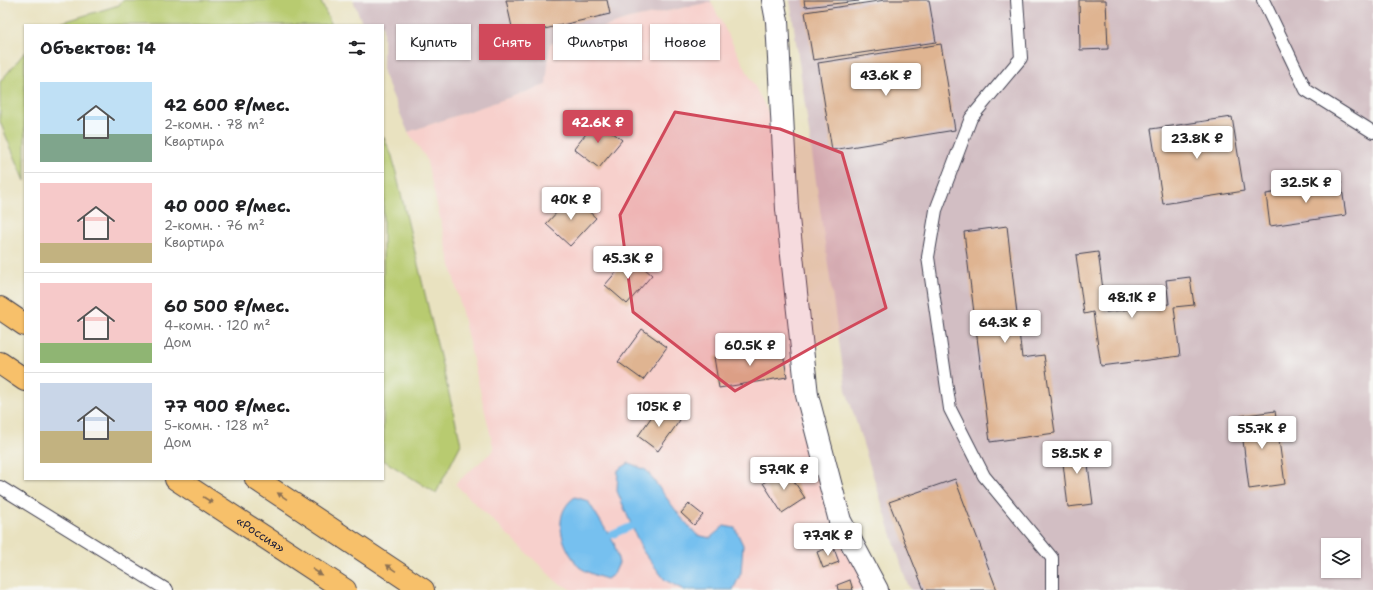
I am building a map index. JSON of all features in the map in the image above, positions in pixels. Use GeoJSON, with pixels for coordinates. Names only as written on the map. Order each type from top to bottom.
{"type":"FeatureCollection","features":[{"type":"Feature","properties":{"kind":"highway"},"geometry":{"type":"LineString","coordinates":[[0,308],[24,324]]}},
{"type":"Feature","properties":{"kind":"highway"},"geometry":{"type":"LineString","coordinates":[[0,363],[24,379]]}},
{"type":"Feature","properties":{"kind":"highway","name":"«Россия»"},"geometry":{"type":"LineString","coordinates":[[178,480],[345,590]]}},
{"type":"Feature","properties":{"kind":"highway"},"geometry":{"type":"LineString","coordinates":[[258,480],[423,590]]}},
{"type":"Feature","properties":{"kind":"street"},"geometry":{"type":"LineString","coordinates":[[773,0],[777,20],[787,209],[807,395],[840,521],[877,590]]}},
{"type":"Feature","properties":{"kind":"lane"},"geometry":{"type":"LineString","coordinates":[[1017,0],[1021,58],[971,118],[936,210],[928,257],[950,409],[984,476],[1052,558],[1052,590]]}},
{"type":"Feature","properties":{"kind":"lane"},"geometry":{"type":"LineString","coordinates":[[1263,0],[1306,90],[1373,132]]}},
{"type":"Feature","properties":{"kind":"lane"},"geometry":{"type":"LineString","coordinates":[[0,487],[167,590]]}},
{"type":"Feature","properties":{"kind":"highlighted area"},"geometry":{"type":"Polygon","coordinates":[[[675,112],[780,129],[842,153],[886,308],[818,344],[735,391],[633,312],[620,215],[675,112]]]}},
{"type":"Feature","properties":{"kind":"shaded area"},"geometry":{"type":"Polygon","coordinates":[[[353,0],[711,0],[711,2],[629,19],[613,24],[553,24],[553,43],[550,44],[546,85],[408,132],[384,75],[384,24],[363,24],[353,0]]]}},
{"type":"Feature","properties":{"kind":"shaded area"},"geometry":{"type":"Polygon","coordinates":[[[790,0],[1373,0],[1373,590],[911,590],[907,583],[846,390],[790,0]]]}},
{"type":"Feature","properties":{"kind":"shaded area"},"geometry":{"type":"Polygon","coordinates":[[[711,2],[779,133],[807,395],[848,514],[883,590],[572,590],[557,582],[455,484],[494,450],[426,158],[408,132],[545,85],[550,44],[553,43],[553,60],[642,60],[642,24],[613,24],[629,19],[711,2]]]}},
{"type":"Feature","properties":{"kind":"green space"},"geometry":{"type":"Polygon","coordinates":[[[123,0],[320,0],[332,24],[56,24],[119,5],[123,0]]]}},
{"type":"Feature","properties":{"kind":"green space"},"geometry":{"type":"Polygon","coordinates":[[[24,53],[24,179],[0,122],[0,82],[24,53]]]}},
{"type":"Feature","properties":{"kind":"green space"},"geometry":{"type":"Polygon","coordinates":[[[384,138],[392,156],[461,444],[436,493],[384,461],[384,138]]]}},
{"type":"Feature","properties":{"kind":"water"},"geometry":{"type":"Polygon","coordinates":[[[629,463],[646,470],[680,516],[697,535],[710,538],[724,526],[735,528],[743,545],[741,573],[733,590],[684,590],[665,580],[642,550],[617,491],[618,470],[629,463]]]}},
{"type":"Feature","properties":{"kind":"water"},"geometry":{"type":"Polygon","coordinates":[[[575,497],[588,501],[614,543],[619,563],[614,574],[607,579],[579,567],[566,547],[561,532],[562,516],[564,509],[575,497]]]}},
{"type":"Feature","properties":{"kind":"building"},"geometry":{"type":"Polygon","coordinates":[[[506,0],[607,0],[610,14],[566,24],[553,24],[553,27],[545,29],[545,24],[511,24],[506,0]]]}},
{"type":"Feature","properties":{"kind":"building"},"geometry":{"type":"Polygon","coordinates":[[[804,0],[859,0],[859,1],[805,7],[804,0]]]}},
{"type":"Feature","properties":{"kind":"building"},"geometry":{"type":"Polygon","coordinates":[[[885,0],[929,0],[936,42],[813,60],[805,12],[885,0]]]}},
{"type":"Feature","properties":{"kind":"building"},"geometry":{"type":"Polygon","coordinates":[[[1079,0],[1106,0],[1108,49],[1080,50],[1079,0]]]}},
{"type":"Feature","properties":{"kind":"building"},"geometry":{"type":"Polygon","coordinates":[[[941,44],[955,130],[832,150],[818,63],[941,44]]]}},
{"type":"Feature","properties":{"kind":"building"},"geometry":{"type":"Polygon","coordinates":[[[1232,117],[1244,191],[1163,204],[1151,129],[1232,117]]]}},
{"type":"Feature","properties":{"kind":"building"},"geometry":{"type":"Polygon","coordinates":[[[597,120],[622,140],[599,168],[574,149],[597,120]]]}},
{"type":"Feature","properties":{"kind":"building"},"geometry":{"type":"Polygon","coordinates":[[[1341,182],[1346,215],[1270,226],[1266,194],[1341,182]]]}},
{"type":"Feature","properties":{"kind":"building"},"geometry":{"type":"Polygon","coordinates":[[[572,196],[596,218],[570,246],[546,224],[572,196]]]}},
{"type":"Feature","properties":{"kind":"building"},"geometry":{"type":"Polygon","coordinates":[[[1007,226],[1022,358],[1044,355],[1055,433],[990,442],[964,232],[1007,226]]]}},
{"type":"Feature","properties":{"kind":"building"},"geometry":{"type":"Polygon","coordinates":[[[1098,252],[1106,312],[1169,304],[1166,280],[1190,277],[1194,305],[1174,307],[1180,356],[1101,366],[1093,312],[1084,314],[1076,255],[1098,252]]]}},
{"type":"Feature","properties":{"kind":"building"},"geometry":{"type":"Polygon","coordinates":[[[630,256],[652,275],[627,304],[605,285],[630,256]]]}},
{"type":"Feature","properties":{"kind":"building"},"geometry":{"type":"Polygon","coordinates":[[[642,329],[667,347],[643,380],[618,362],[642,329]]]}},
{"type":"Feature","properties":{"kind":"building"},"geometry":{"type":"Polygon","coordinates":[[[782,346],[787,377],[719,388],[714,357],[782,346]]]}},
{"type":"Feature","properties":{"kind":"building"},"geometry":{"type":"Polygon","coordinates":[[[660,405],[680,420],[658,451],[638,436],[660,405]]]}},
{"type":"Feature","properties":{"kind":"building"},"geometry":{"type":"Polygon","coordinates":[[[1275,411],[1285,484],[1249,489],[1240,416],[1275,411]]]}},
{"type":"Feature","properties":{"kind":"building"},"geometry":{"type":"Polygon","coordinates":[[[1085,442],[1093,504],[1068,507],[1061,445],[1085,442]]]}},
{"type":"Feature","properties":{"kind":"building"},"geometry":{"type":"Polygon","coordinates":[[[786,469],[805,498],[782,513],[763,483],[786,469]]]}},
{"type":"Feature","properties":{"kind":"building"},"geometry":{"type":"Polygon","coordinates":[[[955,479],[997,590],[924,590],[889,502],[955,479]]]}},
{"type":"Feature","properties":{"kind":"building"},"geometry":{"type":"Polygon","coordinates":[[[689,504],[703,515],[694,525],[681,513],[689,504]]]}},
{"type":"Feature","properties":{"kind":"building"},"geometry":{"type":"Polygon","coordinates":[[[833,546],[839,562],[823,568],[817,552],[833,546]]]}},
{"type":"Feature","properties":{"kind":"building"},"geometry":{"type":"Polygon","coordinates":[[[850,580],[853,590],[838,590],[837,585],[850,580]]]}},
{"type":"Feature","properties":{"kind":"waterway"},"geometry":{"type":"LineString","coordinates":[[609,536],[632,526]]}}]}
